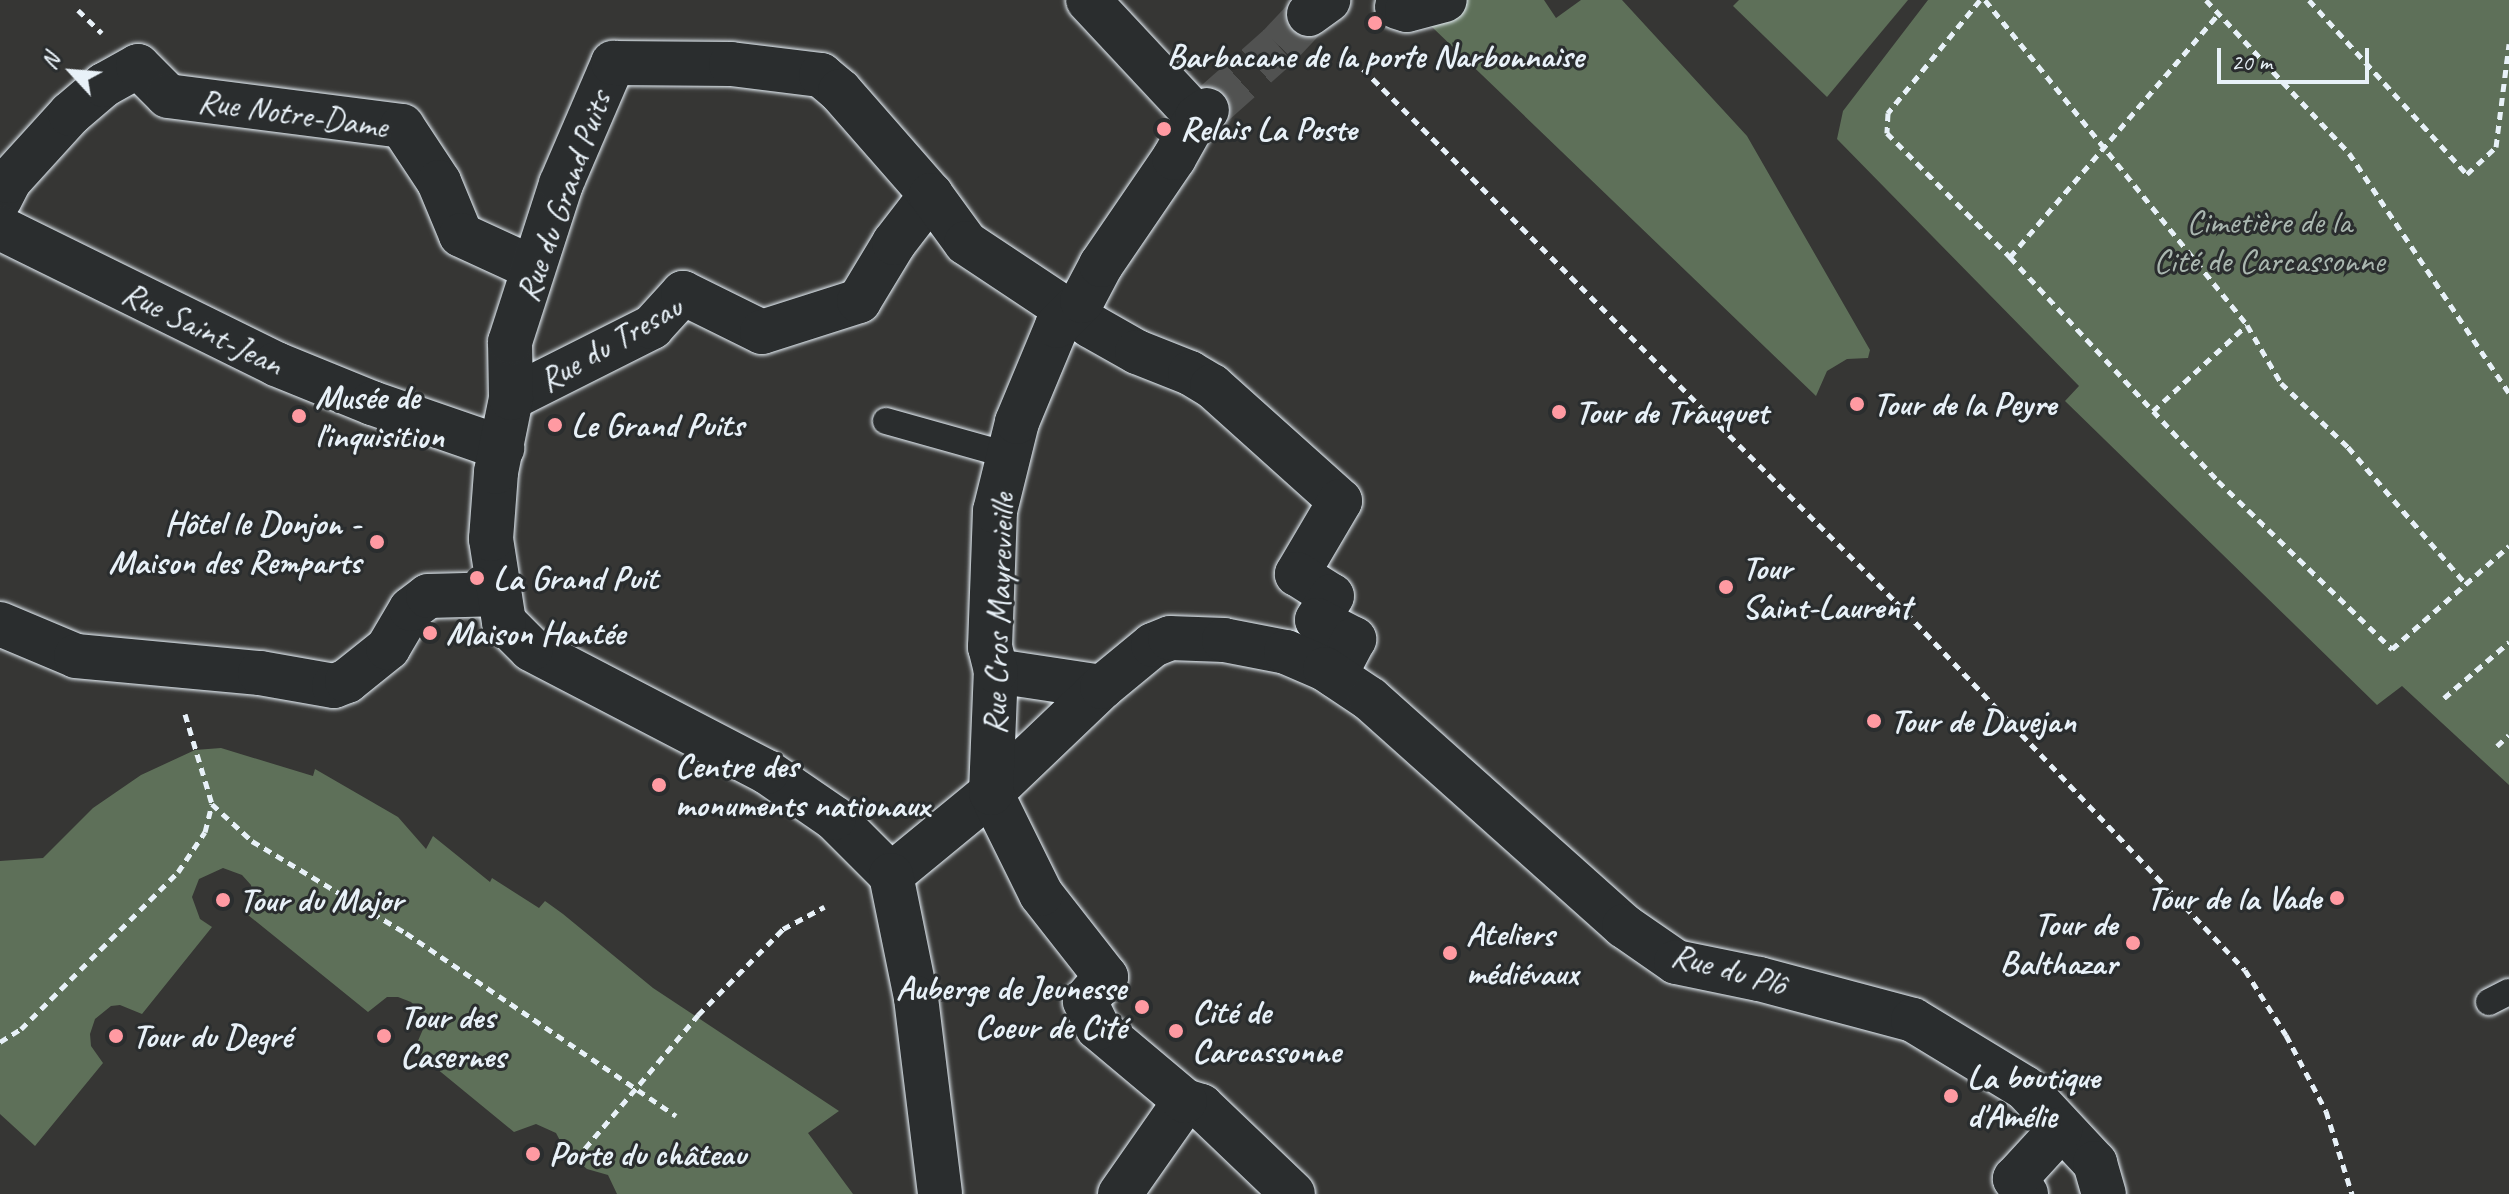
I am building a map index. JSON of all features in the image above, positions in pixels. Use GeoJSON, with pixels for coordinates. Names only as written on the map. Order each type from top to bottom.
{"type":"FeatureCollection","features":[{"type":"Feature","properties":{"kind":"street","name":"Rue Cros Mayrevieille"},"geometry":{"type":"LineString","coordinates":[[991,793],[996,671],[990,647],[995,511],[1017,422],[1057,326],[1082,301],[1101,265],[1202,113],[1088,0]]}},
{"type":"Feature","properties":{"kind":"street","name":"Rue du Grand Puits"},"geometry":{"type":"LineString","coordinates":[[891,875],[834,818],[767,772],[531,649],[504,622],[491,539],[511,398],[510,342],[561,184],[613,63],[731,64],[821,75],[840,91],[931,195],[966,243],[1070,313],[1137,352],[1201,379],[1268,434],[1340,501],[1297,574],[1332,596],[1317,620],[1354,639],[1353,687]]}},
{"type":"Feature","properties":{"kind":"street","name":"Rue Notre-Dame"},"geometry":{"type":"LineString","coordinates":[[0,199],[9,181],[70,114],[104,85],[138,66],[168,96],[402,126],[439,182],[461,235],[533,268]]}},
{"type":"Feature","properties":{"kind":"street","name":"Rue du Tresau"},"geometry":{"type":"LineString","coordinates":[[511,398],[652,327],[683,293],[762,332],[859,301],[894,243],[931,195]]}},
{"type":"Feature","properties":{"kind":"street","name":"Rue Saint-Jean"},"geometry":{"type":"LineString","coordinates":[[0,228],[276,364],[372,403],[502,448]]}},
{"type":"Feature","properties":{"kind":"street"},"geometry":{"type":"LineString","coordinates":[[0,624],[76,656],[260,673],[334,686],[347,681],[388,648],[411,609],[428,596],[498,594]]}},
{"type":"Feature","properties":{"kind":"street","name":"Rue du Plô"},"geometry":{"type":"LineString","coordinates":[[891,875],[991,793],[1102,687],[1153,645],[1170,638],[1224,640],[1286,652],[1353,687],[1624,926],[1676,962],[1759,979],[1913,1020],[2025,1088],[2060,1130],[2095,1163],[2104,1194]]}},
{"type":"Feature","properties":{"kind":"street"},"geometry":{"type":"LineString","coordinates":[[996,671],[1102,687]]}},
{"type":"Feature","properties":{"kind":"street"},"geometry":{"type":"LineString","coordinates":[[991,793],[1041,894],[1106,977],[1085,1001],[1098,1028],[1185,1101],[1201,1106],[1293,1194]]}},
{"type":"Feature","properties":{"kind":"street"},"geometry":{"type":"LineString","coordinates":[[891,875],[916,998],[940,1194]]}},
{"type":"Feature","properties":{"kind":"street"},"geometry":{"type":"LineString","coordinates":[[1120,1194],[1185,1101]]}},
{"type":"Feature","properties":{"kind":"street"},"geometry":{"type":"LineString","coordinates":[[2026,1194],[2015,1179],[2060,1130]]}},
{"type":"Feature","properties":{"kind":"lane"},"geometry":{"type":"LineString","coordinates":[[886,421],[1008,455]]}},
{"type":"Feature","properties":{"kind":"path"},"geometry":{"type":"LineString","coordinates":[[2466,584],[2348,447],[2281,383],[2247,325],[1982,0],[1888,113],[1887,133],[2010,257],[2218,481],[2392,649],[2466,584],[2509,546]]}},
{"type":"Feature","properties":{"kind":"path"},"geometry":{"type":"LineString","coordinates":[[2206,0],[2349,153],[2509,393]]}},
{"type":"Feature","properties":{"kind":"path"},"geometry":{"type":"LineString","coordinates":[[2309,0],[2467,174],[2496,147],[2509,44]]}},
{"type":"Feature","properties":{"kind":"path"},"geometry":{"type":"LineString","coordinates":[[1318,7],[1896,602],[2245,970],[2286,1035],[2326,1111],[2352,1194]]}},
{"type":"Feature","properties":{"kind":"path"},"geometry":{"type":"LineString","coordinates":[[2010,257],[2218,14]]}},
{"type":"Feature","properties":{"kind":"path"},"geometry":{"type":"LineString","coordinates":[[2153,411],[2247,325]]}},
{"type":"Feature","properties":{"kind":"path"},"geometry":{"type":"LineString","coordinates":[[2444,698],[2509,642]]}},
{"type":"Feature","properties":{"kind":"path"},"geometry":{"type":"LineString","coordinates":[[2497,746],[2509,735]]}},
{"type":"Feature","properties":{"kind":"path"},"geometry":{"type":"LineString","coordinates":[[195,750],[212,804],[252,841],[406,933],[676,1116]]}},
{"type":"Feature","properties":{"kind":"path"},"geometry":{"type":"LineString","coordinates":[[0,1042],[21,1029],[178,872],[205,832],[212,804]]}},
{"type":"Feature","properties":{"kind":"path"},"geometry":{"type":"LineString","coordinates":[[576,1159],[698,1015],[783,929],[824,907]]}},
{"type":"Feature","properties":{"kind":"green space"},"geometry":{"type":"Polygon","coordinates":[[[1401,0],[1544,0],[1556,18],[1581,0],[1622,0],[1747,136],[1870,350],[1868,358],[1847,359],[1827,371],[1816,396],[1432,27],[1408,28],[1401,0]]]}},
{"type":"Feature","properties":{"kind":"green space"},"geometry":{"type":"Polygon","coordinates":[[[1739,0],[1908,0],[1827,97],[1733,6],[1739,0]]]}},
{"type":"Feature","properties":{"kind":"green space","name":"Cimetière de la Cité de Carcassonne"},"geometry":{"type":"Polygon","coordinates":[[[1928,0],[2509,0],[2509,785],[2402,686],[2377,705],[2065,401],[2079,386],[1837,139],[1843,111],[1928,0]]]}},
{"type":"Feature","properties":{"kind":"green space"},"geometry":{"type":"Polygon","coordinates":[[[221,748],[313,776],[315,769],[398,817],[426,849],[433,836],[490,882],[492,878],[539,908],[545,901],[653,988],[839,1111],[808,1133],[853,1194],[617,1194],[608,1175],[587,1169],[565,1150],[556,1133],[536,1124],[514,1132],[414,1050],[424,1027],[420,1011],[411,1002],[387,997],[368,1012],[248,915],[254,902],[251,885],[242,875],[223,868],[199,879],[192,897],[200,919],[212,927],[142,1014],[120,1005],[111,1006],[95,1019],[90,1034],[91,1046],[103,1063],[35,1146],[0,1114],[0,861],[43,858],[93,808],[141,775],[195,750],[221,748]]]}},
{"type":"Feature","properties":{"kind":"tunnel"},"geometry":{"type":"LineString","coordinates":[[1207,110],[1279,46],[1309,14]]}},
{"type":"Feature","properties":{"kind":"place","name":"Barbacane de la porte Narbonnaise"},"geometry":{"type":"Point","coordinates":[1375,23]}},
{"type":"Feature","properties":{"kind":"place","name":"Relais La Poste"},"geometry":{"type":"Point","coordinates":[1164,129]}},
{"type":"Feature","properties":{"kind":"place","name":"Tour de la Peyre"},"geometry":{"type":"Point","coordinates":[1857,404]}},
{"type":"Feature","properties":{"kind":"place","name":"Tour de Trauquet"},"geometry":{"type":"Point","coordinates":[1559,412]}},
{"type":"Feature","properties":{"kind":"place","name":"Musée de l'inquisition"},"geometry":{"type":"Point","coordinates":[299,416]}},
{"type":"Feature","properties":{"kind":"place","name":"Le Grand Puits"},"geometry":{"type":"Point","coordinates":[555,425]}},
{"type":"Feature","properties":{"kind":"place","name":"Hôtel le Donjon - Maison des Remparts"},"geometry":{"type":"Point","coordinates":[377,542]}},
{"type":"Feature","properties":{"kind":"place","name":"La Grand Puit"},"geometry":{"type":"Point","coordinates":[477,578]}},
{"type":"Feature","properties":{"kind":"place","name":"Tour Saint-Laurent"},"geometry":{"type":"Point","coordinates":[1726,587]}},
{"type":"Feature","properties":{"kind":"place","name":"Maison Hantée"},"geometry":{"type":"Point","coordinates":[430,633]}},
{"type":"Feature","properties":{"kind":"place","name":"Tour de Davejan"},"geometry":{"type":"Point","coordinates":[1874,721]}},
{"type":"Feature","properties":{"kind":"place","name":"Centre des monuments nationaux"},"geometry":{"type":"Point","coordinates":[659,785]}},
{"type":"Feature","properties":{"kind":"place","name":"Tour de la Vade"},"geometry":{"type":"Point","coordinates":[2337,898]}},
{"type":"Feature","properties":{"kind":"place","name":"Tour du Major"},"geometry":{"type":"Point","coordinates":[223,900]}},
{"type":"Feature","properties":{"kind":"place","name":"Tour de Balthazar"},"geometry":{"type":"Point","coordinates":[2133,943]}},
{"type":"Feature","properties":{"kind":"place","name":"Ateliers médiévaux"},"geometry":{"type":"Point","coordinates":[1450,953]}},
{"type":"Feature","properties":{"kind":"place","name":"Auberge de Jeunesse Coeur de Cité"},"geometry":{"type":"Point","coordinates":[1142,1007]}},
{"type":"Feature","properties":{"kind":"place","name":"Cité de Carcassonne"},"geometry":{"type":"Point","coordinates":[1176,1031]}},
{"type":"Feature","properties":{"kind":"place","name":"Tour du Degré"},"geometry":{"type":"Point","coordinates":[116,1036]}},
{"type":"Feature","properties":{"kind":"place","name":"Tour des Casernes"},"geometry":{"type":"Point","coordinates":[384,1036]}},
{"type":"Feature","properties":{"kind":"place","name":"La boutique d'Amélie"},"geometry":{"type":"Point","coordinates":[1951,1096]}},
{"type":"Feature","properties":{"kind":"place","name":"Porte du château"},"geometry":{"type":"Point","coordinates":[533,1154]}}]}
